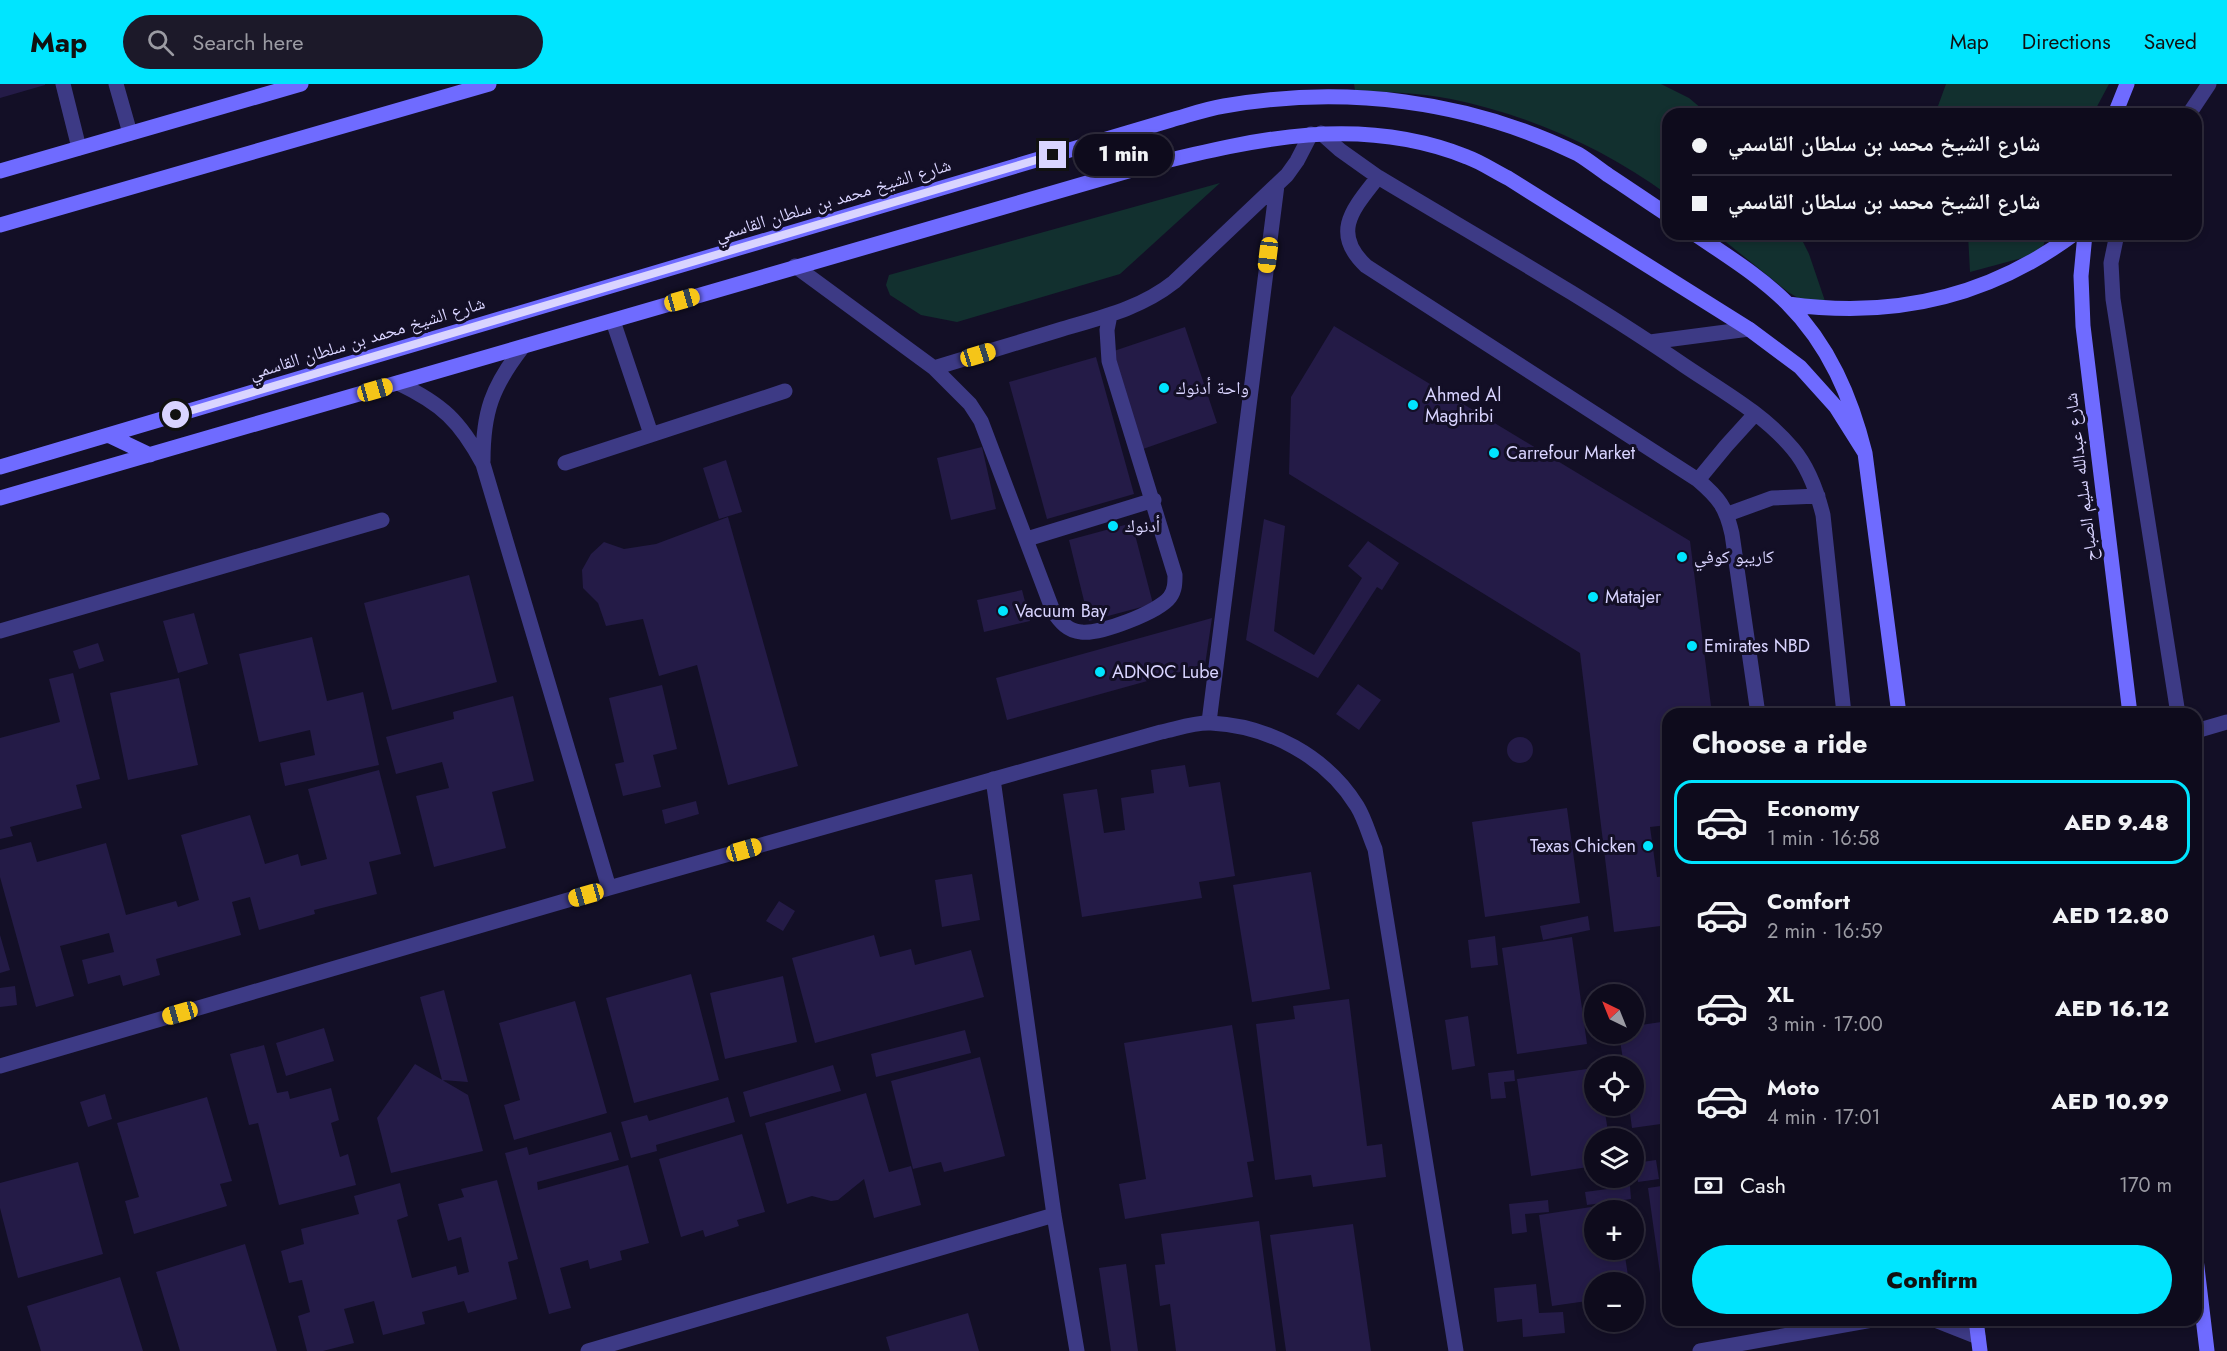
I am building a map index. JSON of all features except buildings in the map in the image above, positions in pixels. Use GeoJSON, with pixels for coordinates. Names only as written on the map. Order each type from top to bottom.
{"type":"FeatureCollection","features":[{"type":"Feature","properties":{"kind":"main road"},"geometry":{"type":"LineString","coordinates":[[0,171],[301,84]]}},
{"type":"Feature","properties":{"kind":"main road"},"geometry":{"type":"LineString","coordinates":[[0,225],[489,84]]}},
{"type":"Feature","properties":{"kind":"main road"},"geometry":{"type":"LineString","coordinates":[[2117,108],[2127,84]]}},
{"type":"Feature","properties":{"kind":"main road","name":"شارع الشيخ محمد بن سلطان القاسمي"},"geometry":{"type":"LineString","coordinates":[[0,467],[1171,120],[1222,107],[1274,99],[1327,96],[1379,98],[1431,105],[1482,117],[1532,134],[1580,155],[1662,211]]}},
{"type":"Feature","properties":{"kind":"main road"},"geometry":{"type":"LineString","coordinates":[[0,498],[1149,165],[1222,147],[1316,133],[1379,135],[1424,143],[1468,157],[1508,178],[1749,329],[1800,367],[1842,414],[1865,453]]}},
{"type":"Feature","properties":{"kind":"main road"},"geometry":{"type":"LineString","coordinates":[[1704,240],[1756,276],[1788,304],[1811,330],[1830,358],[1845,388],[1857,420],[1865,453],[1898,708]]}},
{"type":"Feature","properties":{"kind":"main road"},"geometry":{"type":"LineString","coordinates":[[1788,304],[1832,309],[1878,309],[1940,299],[2002,278],[2031,263],[2065,240]]}},
{"type":"Feature","properties":{"kind":"main road","name":"شارع عبدالله سليم الصباح"},"geometry":{"type":"LineString","coordinates":[[2084,240],[2081,276],[2083,326],[2129,708]]}},
{"type":"Feature","properties":{"kind":"main road"},"geometry":{"type":"LineString","coordinates":[[108,435],[150,455]]}},
{"type":"Feature","properties":{"kind":"main road"},"geometry":{"type":"LineString","coordinates":[[2202,1309],[2207,1351]]}},
{"type":"Feature","properties":{"kind":"main road"},"geometry":{"type":"LineString","coordinates":[[1977,1326],[1979,1344]]}},
{"type":"Feature","properties":{"kind":"street"},"geometry":{"type":"LineString","coordinates":[[63,84],[79,148]]}},
{"type":"Feature","properties":{"kind":"street"},"geometry":{"type":"LineString","coordinates":[[116,84],[130,133]]}},
{"type":"Feature","properties":{"kind":"street"},"geometry":{"type":"LineString","coordinates":[[2193,108],[2209,84]]}},
{"type":"Feature","properties":{"kind":"street"},"geometry":{"type":"LineString","coordinates":[[934,368],[1110,315],[1157,295],[1174,282],[1277,185],[1316,133],[1378,177],[1650,342],[1755,414],[1793,450],[1808,471],[1823,514],[1843,708]]}},
{"type":"Feature","properties":{"kind":"street"},"geometry":{"type":"LineString","coordinates":[[1378,177],[1356,207],[1346,229],[1348,242],[1355,256],[1376,273],[1698,480],[1720,501],[1728,514],[1757,708]]}},
{"type":"Feature","properties":{"kind":"street"},"geometry":{"type":"LineString","coordinates":[[1209,722],[1277,185]]}},
{"type":"Feature","properties":{"kind":"street"},"geometry":{"type":"LineString","coordinates":[[2117,240],[2111,263],[2113,299],[2177,708]]}},
{"type":"Feature","properties":{"kind":"street"},"geometry":{"type":"LineString","coordinates":[[795,266],[934,368],[970,405],[981,421],[1053,612],[1069,629],[1093,633],[1152,612],[1171,596],[1175,586],[1175,575],[1154,500],[1109,361],[1107,330],[1110,315]]}},
{"type":"Feature","properties":{"kind":"street"},"geometry":{"type":"LineString","coordinates":[[613,321],[651,434]]}},
{"type":"Feature","properties":{"kind":"street"},"geometry":{"type":"LineString","coordinates":[[1650,342],[1749,329]]}},
{"type":"Feature","properties":{"kind":"street"},"geometry":{"type":"LineString","coordinates":[[483,464],[483,433],[490,402],[503,374],[522,348]]}},
{"type":"Feature","properties":{"kind":"street"},"geometry":{"type":"LineString","coordinates":[[398,383],[425,396],[450,415],[469,438],[483,464],[609,888]]}},
{"type":"Feature","properties":{"kind":"street"},"geometry":{"type":"LineString","coordinates":[[565,463],[785,391]]}},
{"type":"Feature","properties":{"kind":"street"},"geometry":{"type":"LineString","coordinates":[[1698,480],[1755,414]]}},
{"type":"Feature","properties":{"kind":"street"},"geometry":{"type":"LineString","coordinates":[[1728,514],[1772,498],[1818,496]]}},
{"type":"Feature","properties":{"kind":"street"},"geometry":{"type":"LineString","coordinates":[[1026,539],[1154,500]]}},
{"type":"Feature","properties":{"kind":"street"},"geometry":{"type":"LineString","coordinates":[[0,630],[382,520]]}},
{"type":"Feature","properties":{"kind":"street"},"geometry":{"type":"LineString","coordinates":[[0,1066],[609,888],[1161,732],[1209,722],[1247,728],[1291,744],[1328,771],[1357,807],[1375,849],[1456,1351]]}},
{"type":"Feature","properties":{"kind":"street"},"geometry":{"type":"LineString","coordinates":[[2202,729],[2227,722]]}},
{"type":"Feature","properties":{"kind":"street"},"geometry":{"type":"LineString","coordinates":[[993,779],[1054,1215],[1077,1351]]}},
{"type":"Feature","properties":{"kind":"street"},"geometry":{"type":"LineString","coordinates":[[588,1351],[1054,1215]]}},
{"type":"Feature","properties":{"kind":"street"},"geometry":{"type":"LineString","coordinates":[[1700,1351],[1839,1326]]}},
{"type":"Feature","properties":{"kind":"street"},"geometry":{"type":"LineString","coordinates":[[1946,1326],[1979,1344]]}},
{"type":"Feature","properties":{"kind":"green space"},"geometry":{"type":"Polygon","coordinates":[[[1354,84],[1661,84],[1689,98],[1701,108],[1662,108],[1662,191],[1592,148],[1509,114],[1451,99],[1355,90],[1354,84]]]}},
{"type":"Feature","properties":{"kind":"green space"},"geometry":{"type":"Polygon","coordinates":[[[1946,84],[2109,84],[2096,108],[1938,108],[1946,84]]]}},
{"type":"Feature","properties":{"kind":"green space"},"geometry":{"type":"Polygon","coordinates":[[[1220,183],[1120,274],[957,322],[921,315],[890,295],[886,285],[889,275],[1220,183]]]}},
{"type":"Feature","properties":{"kind":"green space"},"geometry":{"type":"Polygon","coordinates":[[[1723,240],[1802,240],[1826,304],[1800,299],[1723,240]]]}},
{"type":"Feature","properties":{"kind":"green space"},"geometry":{"type":"Polygon","coordinates":[[[1968,240],[2045,240],[2041,253],[1970,272],[1968,240]]]}},
{"type":"Feature","properties":{"kind":"place","name":"واحة أدنوك"},"geometry":{"type":"Point","coordinates":[1164,388]}},
{"type":"Feature","properties":{"kind":"place","name":"Ahmed Al Maghribi"},"geometry":{"type":"Point","coordinates":[1413,405]}},
{"type":"Feature","properties":{"kind":"place","name":"Carrefour Market"},"geometry":{"type":"Point","coordinates":[1494,453]}},
{"type":"Feature","properties":{"kind":"place","name":"أدنوك"},"geometry":{"type":"Point","coordinates":[1113,526]}},
{"type":"Feature","properties":{"kind":"place","name":"كاريبو كوفي"},"geometry":{"type":"Point","coordinates":[1682,557]}},
{"type":"Feature","properties":{"kind":"place","name":"Matajer"},"geometry":{"type":"Point","coordinates":[1593,597]}},
{"type":"Feature","properties":{"kind":"place","name":"Vacuum Bay"},"geometry":{"type":"Point","coordinates":[1003,611]}},
{"type":"Feature","properties":{"kind":"place","name":"Emirates NBD"},"geometry":{"type":"Point","coordinates":[1692,646]}},
{"type":"Feature","properties":{"kind":"place","name":"ADNOC Lube"},"geometry":{"type":"Point","coordinates":[1100,672]}},
{"type":"Feature","properties":{"kind":"place","name":"Texas Chicken"},"geometry":{"type":"Point","coordinates":[1648,846]}},
{"type":"Feature","properties":{"kind":"route"},"geometry":{"type":"LineString","coordinates":[[176,415],[1053,155]]}}]}
